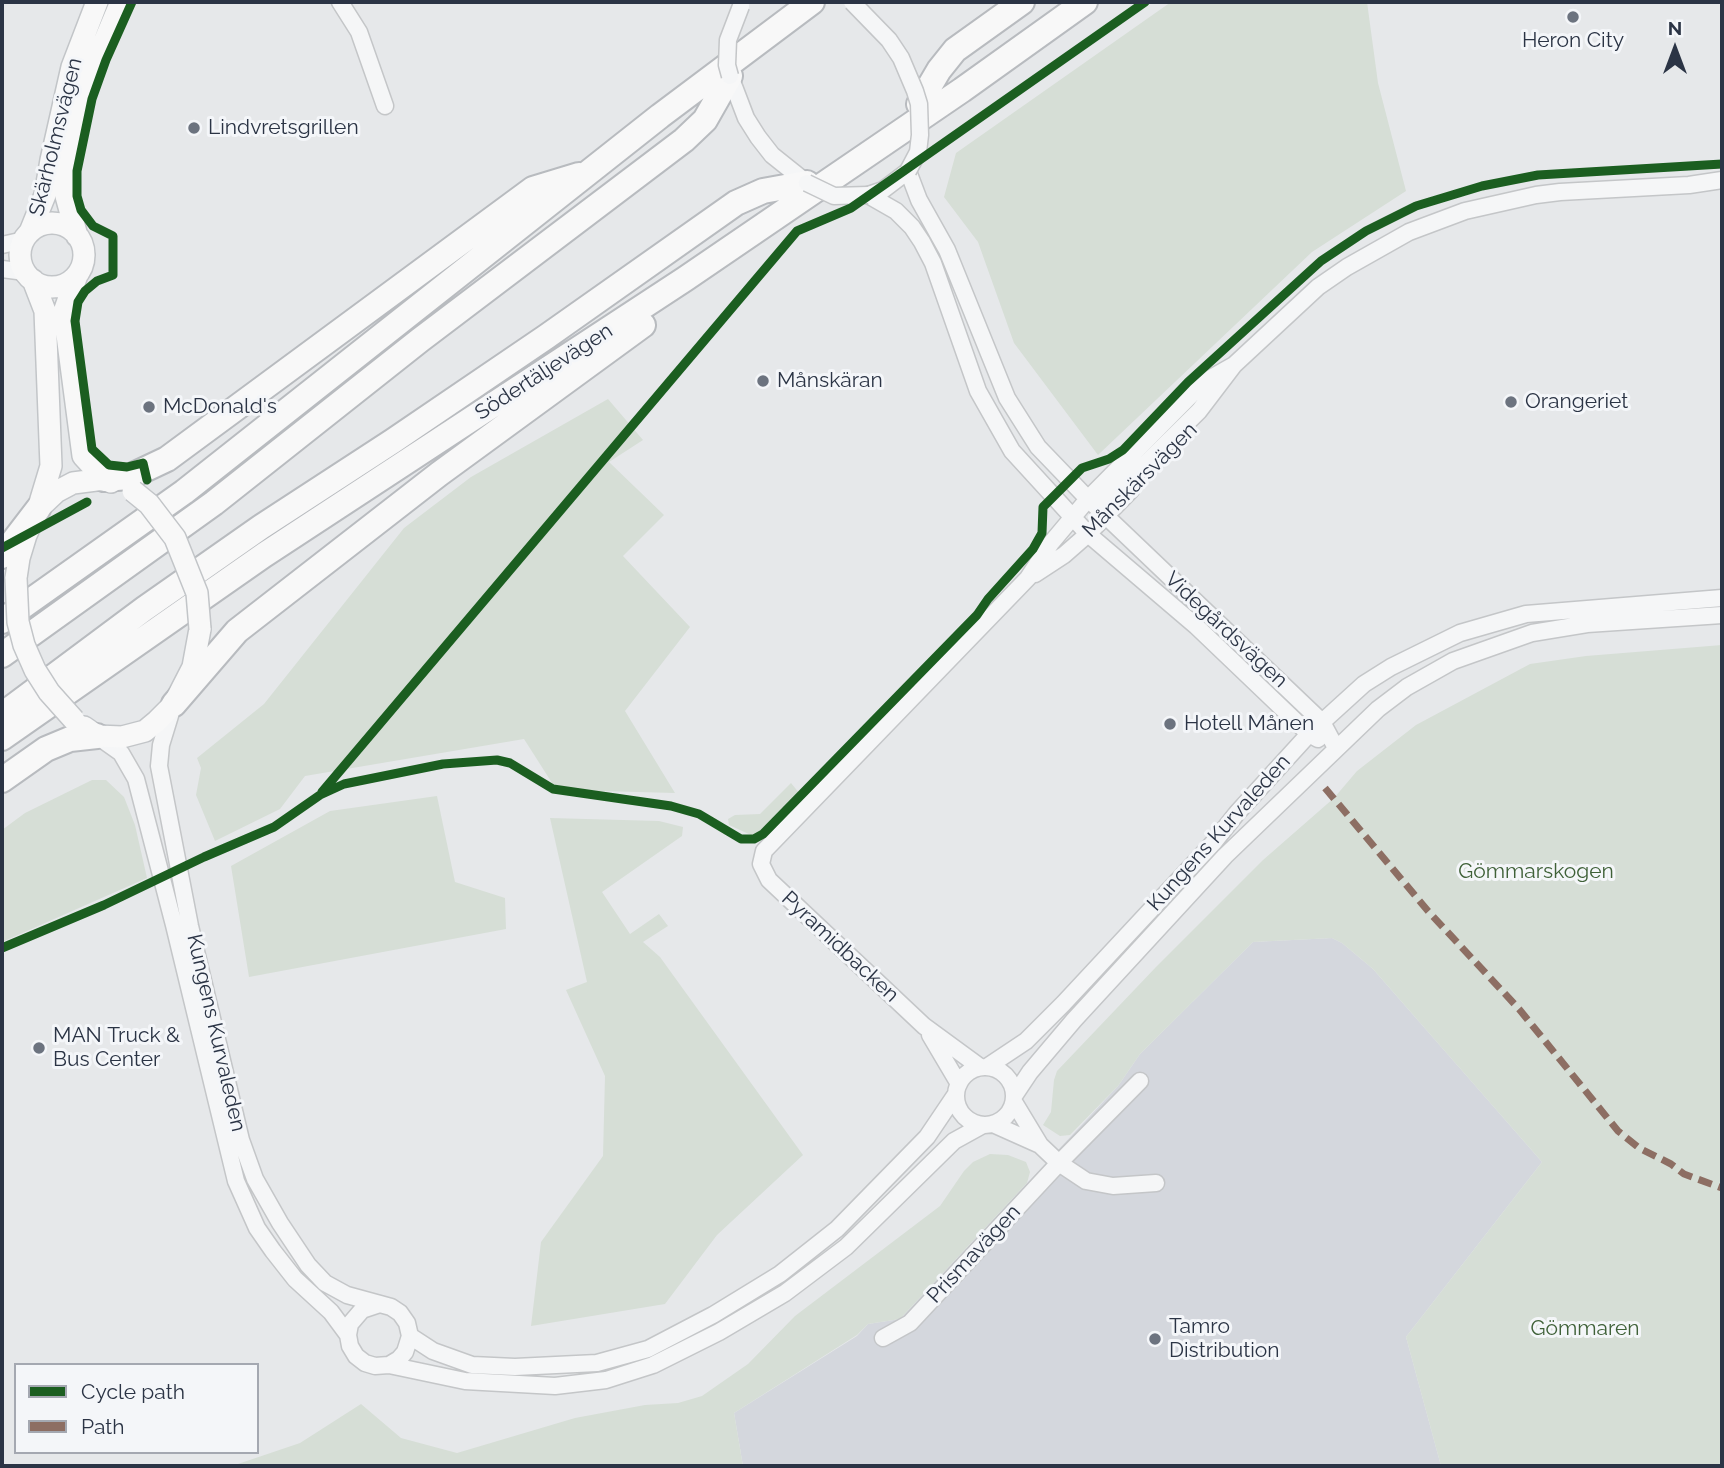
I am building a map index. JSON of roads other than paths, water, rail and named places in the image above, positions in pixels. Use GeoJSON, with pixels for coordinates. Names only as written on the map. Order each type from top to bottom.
{"type":"FeatureCollection","features":[{"type":"Feature","properties":{"kind":"highway"},"geometry":{"type":"LineString","coordinates":[[2,621],[184,492],[660,116],[811,2]]}},
{"type":"Feature","properties":{"kind":"highway"},"geometry":{"type":"LineString","coordinates":[[919,104],[939,70],[955,50],[1022,2]]}},
{"type":"Feature","properties":{"kind":"highway","name":"Södertäljevägen"},"geometry":{"type":"LineString","coordinates":[[2,738],[264,555],[685,279],[962,90],[1085,2]]}},
{"type":"Feature","properties":{"kind":"highway"},"geometry":{"type":"LineString","coordinates":[[2,655],[214,503],[421,340],[684,140],[705,120],[730,76]]}},
{"type":"Feature","properties":{"kind":"highway"},"geometry":{"type":"LineString","coordinates":[[104,479],[130,477],[167,459],[533,189],[593,170]]}},
{"type":"Feature","properties":{"kind":"highway"},"geometry":{"type":"LineString","coordinates":[[2,715],[144,609],[261,527],[404,434],[736,203],[763,191],[807,183]]}},
{"type":"Feature","properties":{"kind":"highway"},"geometry":{"type":"LineString","coordinates":[[174,704],[237,631],[439,474],[724,266],[785,209]]}},
{"type":"Feature","properties":{"kind":"highway"},"geometry":{"type":"LineString","coordinates":[[2,556],[38,509]]}},
{"type":"Feature","properties":{"kind":"highway"},"geometry":{"type":"LineString","coordinates":[[2,780],[46,749],[70,739],[97,736]]}},
{"type":"Feature","properties":{"kind":"main road","name":"Skärholmsvägen"},"geometry":{"type":"LineString","coordinates":[[27,236],[46,195],[53,149],[72,67],[97,2]]}},
{"type":"Feature","properties":{"kind":"main road","name":"Skärholmsvägen"},"geometry":{"type":"LineString","coordinates":[[78,236],[66,196],[71,143],[88,80],[121,2]]}},
{"type":"Feature","properties":{"kind":"main road"},"geometry":{"type":"LineString","coordinates":[[29,276],[43,285],[55,286],[67,283],[77,275],[83,267],[85,257],[84,246],[78,236],[63,225],[54,223],[37,227],[27,236],[20,251],[21,262],[45,311],[51,466],[19,558],[16,578],[18,622],[35,670],[49,692],[74,720],[97,736],[122,737],[145,730],[174,704],[194,667],[200,629],[197,593],[179,546],[149,504],[133,491],[104,479],[83,456],[64,312],[77,275]]}},
{"type":"Feature","properties":{"kind":"main road"},"geometry":{"type":"LineString","coordinates":[[38,509],[56,492],[73,483],[104,479]]}},
{"type":"Feature","properties":{"kind":"street"},"geometry":{"type":"LineString","coordinates":[[340,2],[359,32],[385,106]]}},
{"type":"Feature","properties":{"kind":"street"},"geometry":{"type":"LineString","coordinates":[[742,3],[728,40],[727,65],[737,98],[758,137],[788,170],[807,183],[834,196],[873,198],[909,175],[918,152],[919,104],[901,58],[875,23],[852,2]]}},
{"type":"Feature","properties":{"kind":"street","name":"Videgårdsvägen"},"geometry":{"type":"LineString","coordinates":[[909,175],[919,200],[951,260],[1007,398],[1038,447],[1106,517],[1322,722],[1336,748]]}},
{"type":"Feature","properties":{"kind":"street","name":"Månskärsvägen"},"geometry":{"type":"LineString","coordinates":[[761,864],[768,845],[1028,578],[1051,543],[1088,499],[1191,395],[1211,378],[1234,365],[1318,287],[1409,232],[1465,211],[1536,195],[1689,185],[1722,180]]}},
{"type":"Feature","properties":{"kind":"street","name":"Månskärsvägen"},"geometry":{"type":"LineString","coordinates":[[1689,185],[1722,187]]}},
{"type":"Feature","properties":{"kind":"street","name":"Videgårdsvägen"},"geometry":{"type":"LineString","coordinates":[[873,198],[896,211],[922,242],[933,263],[969,369],[1013,452],[1088,534],[1196,626],[1309,734],[1336,748]]}},
{"type":"Feature","properties":{"kind":"street"},"geometry":{"type":"LineString","coordinates":[[2,244],[27,236]]}},
{"type":"Feature","properties":{"kind":"street"},"geometry":{"type":"LineString","coordinates":[[2,269],[29,276]]}},
{"type":"Feature","properties":{"kind":"street","name":"Månskärsvägen"},"geometry":{"type":"LineString","coordinates":[[1028,578],[1064,555],[1106,517],[1202,417],[1234,365]]}},
{"type":"Feature","properties":{"kind":"street","name":"Kungens Kurvaleden"},"geometry":{"type":"LineString","coordinates":[[984,1067],[1026,1041],[1063,1004],[1214,842],[1309,734],[1364,684],[1434,644],[1482,625],[1526,614],[1722,598]]}},
{"type":"Feature","properties":{"kind":"street","name":"Kungens Kurvaleden"},"geometry":{"type":"LineString","coordinates":[[1014,1099],[1030,1072],[1074,1020],[1253,828],[1378,709],[1407,687],[1452,661],[1504,641],[1559,627],[1722,615]]}},
{"type":"Feature","properties":{"kind":"street","name":"Kungens Kurvaleden"},"geometry":{"type":"LineString","coordinates":[[174,704],[161,746],[159,766],[190,926],[241,1140],[261,1190],[309,1265],[326,1283],[347,1295],[380,1304]]}},
{"type":"Feature","properties":{"kind":"street","name":"Kungens Kurvaleden"},"geometry":{"type":"LineString","coordinates":[[97,736],[121,753],[136,779],[236,1181],[257,1228],[273,1251],[295,1279],[331,1312],[348,1335]]}},
{"type":"Feature","properties":{"kind":"street","name":"Pyramidbacken"},"geometry":{"type":"LineString","coordinates":[[761,864],[769,880],[925,1026],[984,1067]]}},
{"type":"Feature","properties":{"kind":"street","name":"Pyramidbacken"},"geometry":{"type":"LineString","coordinates":[[925,1026],[958,1089]]}},
{"type":"Feature","properties":{"kind":"street"},"geometry":{"type":"LineString","coordinates":[[389,1365],[405,1352],[410,1336],[407,1323],[400,1313],[380,1304],[362,1310],[350,1324],[348,1335],[356,1356],[375,1366],[389,1365],[466,1381],[548,1386],[606,1380],[653,1365],[719,1332],[785,1293],[846,1247],[954,1141],[1008,1115],[1014,1099],[1013,1086],[1005,1075],[997,1070],[984,1067],[972,1070],[927,1137],[837,1229],[780,1274],[713,1315],[648,1349],[597,1363],[504,1367],[472,1364],[433,1351],[410,1336]]}},
{"type":"Feature","properties":{"kind":"street","name":"Prismavägen"},"geometry":{"type":"LineString","coordinates":[[883,1338],[910,1323],[1059,1163],[1140,1081]]}},
{"type":"Feature","properties":{"kind":"street"},"geometry":{"type":"LineString","coordinates":[[958,1089],[957,1104],[968,1120],[1040,1145]]}},
{"type":"Feature","properties":{"kind":"street"},"geometry":{"type":"LineString","coordinates":[[1014,1099],[1040,1145],[1059,1163],[1086,1181],[1113,1186],[1156,1183]]}},
{"type":"Feature","properties":{"kind":"place","name":"Heron City"},"geometry":{"type":"Point","coordinates":[1573,17]}},
{"type":"Feature","properties":{"kind":"place","name":"Lindvretsgrillen"},"geometry":{"type":"Point","coordinates":[194,128]}},
{"type":"Feature","properties":{"kind":"place","name":"Månskäran"},"geometry":{"type":"Point","coordinates":[763,381]}},
{"type":"Feature","properties":{"kind":"place","name":"Orangeriet"},"geometry":{"type":"Point","coordinates":[1511,402]}},
{"type":"Feature","properties":{"kind":"place","name":"McDonald's"},"geometry":{"type":"Point","coordinates":[149,407]}},
{"type":"Feature","properties":{"kind":"place","name":"Hotell Månen"},"geometry":{"type":"Point","coordinates":[1170,724]}},
{"type":"Feature","properties":{"kind":"place","name":"MAN Truck & Bus Center"},"geometry":{"type":"Point","coordinates":[39,1048]}},
{"type":"Feature","properties":{"kind":"place","name":"Tamro Distribution"},"geometry":{"type":"Point","coordinates":[1155,1339]}},
{"type":"Feature","properties":{"kind":"park label","name":"Gömmarskogen"},"geometry":{"type":"Point","coordinates":[1536,872]}},
{"type":"Feature","properties":{"kind":"park label","name":"Gömmaren"},"geometry":{"type":"Point","coordinates":[1585,1329]}}]}
